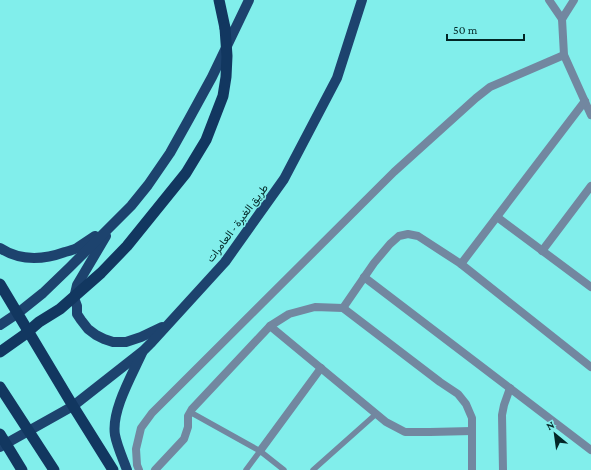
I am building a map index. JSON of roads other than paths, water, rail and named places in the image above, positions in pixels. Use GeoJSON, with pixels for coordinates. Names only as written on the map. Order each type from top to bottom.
{"type":"FeatureCollection","features":[{"type":"Feature","properties":{"kind":"highway"},"geometry":{"type":"LineString","coordinates":[[0,352],[50,314],[60,309],[101,273],[127,246],[186,173],[206,140],[223,96],[227,56],[225,28],[219,0]]}},
{"type":"Feature","properties":{"kind":"highway"},"geometry":{"type":"LineString","coordinates":[[0,284],[113,470]]}},
{"type":"Feature","properties":{"kind":"highway"},"geometry":{"type":"LineString","coordinates":[[0,387],[54,470]]}},
{"type":"Feature","properties":{"kind":"highway"},"geometry":{"type":"LineString","coordinates":[[0,434],[22,470]]}},
{"type":"Feature","properties":{"kind":"main road"},"geometry":{"type":"LineString","coordinates":[[0,325],[43,293],[70,268],[131,206],[148,185],[170,153],[212,77],[249,0]]}},
{"type":"Feature","properties":{"kind":"main road","name":"طريق الغبرة - العامرات"},"geometry":{"type":"LineString","coordinates":[[0,447],[73,406],[142,351],[225,262],[284,179],[337,78],[362,0]]}},
{"type":"Feature","properties":{"kind":"main road"},"geometry":{"type":"LineString","coordinates":[[0,248],[20,257],[49,257],[75,249],[113,224]]}},
{"type":"Feature","properties":{"kind":"main road"},"geometry":{"type":"LineString","coordinates":[[113,224],[77,284],[74,298],[78,306],[78,314],[81,320],[92,332],[104,340],[113,342],[126,342],[167,325]]}},
{"type":"Feature","properties":{"kind":"main road"},"geometry":{"type":"LineString","coordinates":[[127,470],[115,434],[115,420],[118,406],[142,351]]}},
{"type":"Feature","properties":{"kind":"street"},"geometry":{"type":"LineString","coordinates":[[549,0],[562,19],[564,55],[591,115]]}},
{"type":"Feature","properties":{"kind":"street"},"geometry":{"type":"LineString","coordinates":[[562,19],[574,0]]}},
{"type":"Feature","properties":{"kind":"street"},"geometry":{"type":"LineString","coordinates":[[139,470],[137,465],[136,449],[141,428],[152,412],[394,172],[476,98],[490,88],[564,55]]}},
{"type":"Feature","properties":{"kind":"street"},"geometry":{"type":"LineString","coordinates":[[461,264],[585,101]]}},
{"type":"Feature","properties":{"kind":"street"},"geometry":{"type":"LineString","coordinates":[[542,251],[591,186]]}},
{"type":"Feature","properties":{"kind":"street"},"geometry":{"type":"LineString","coordinates":[[497,217],[591,287]]}},
{"type":"Feature","properties":{"kind":"street"},"geometry":{"type":"LineString","coordinates":[[343,308],[364,277],[390,244],[399,236],[408,234],[418,236],[461,264],[591,367]]}},
{"type":"Feature","properties":{"kind":"street"},"geometry":{"type":"LineString","coordinates":[[364,277],[591,450]]}},
{"type":"Feature","properties":{"kind":"street"},"geometry":{"type":"LineString","coordinates":[[155,470],[184,439],[188,427],[188,416],[192,409],[270,326],[289,314],[315,307],[343,308],[458,394],[466,404],[472,418],[472,470]]}},
{"type":"Feature","properties":{"kind":"street"},"geometry":{"type":"LineString","coordinates":[[270,326],[386,422],[405,432],[472,431]]}},
{"type":"Feature","properties":{"kind":"street"},"geometry":{"type":"LineString","coordinates":[[260,451],[321,368]]}},
{"type":"Feature","properties":{"kind":"street"},"geometry":{"type":"LineString","coordinates":[[503,470],[502,415],[510,388]]}},
{"type":"Feature","properties":{"kind":"lane"},"geometry":{"type":"LineString","coordinates":[[190,412],[260,451],[284,470]]}},
{"type":"Feature","properties":{"kind":"lane"},"geometry":{"type":"LineString","coordinates":[[313,470],[376,414]]}},
{"type":"Feature","properties":{"kind":"lane"},"geometry":{"type":"LineString","coordinates":[[246,470],[260,451]]}}]}
